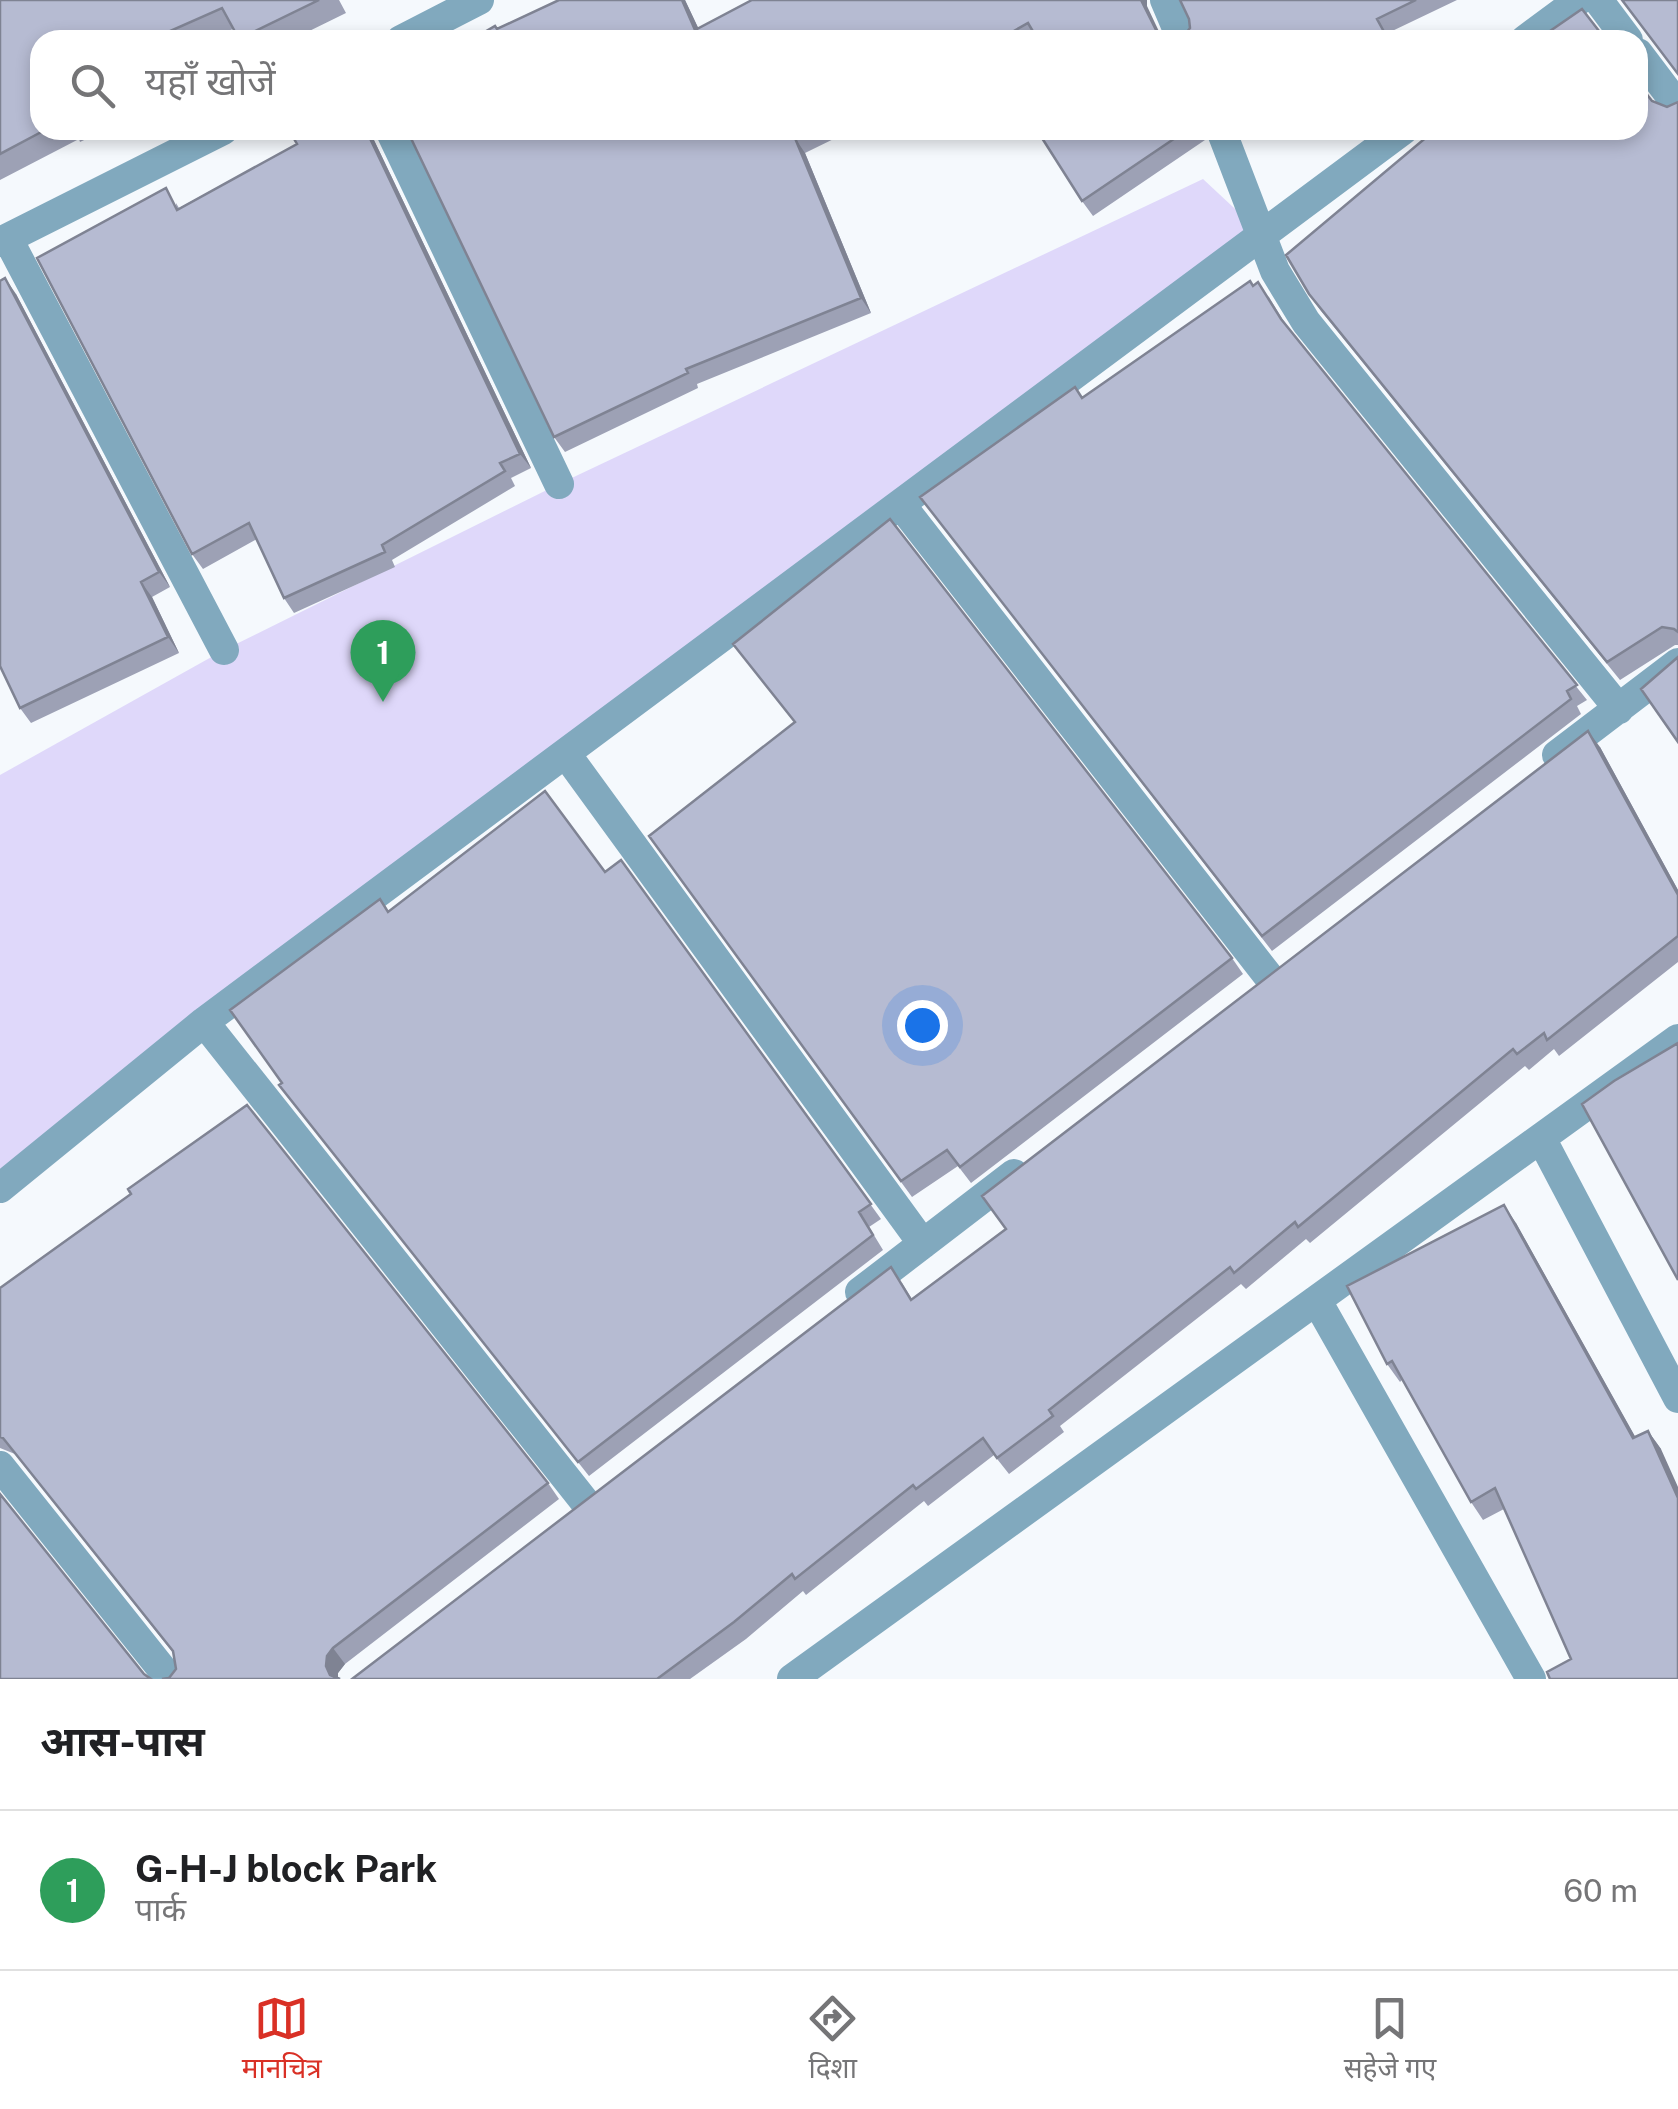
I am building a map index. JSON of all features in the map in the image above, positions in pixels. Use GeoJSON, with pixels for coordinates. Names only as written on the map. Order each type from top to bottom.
{"type":"FeatureCollection","features":[{"type":"Feature","properties":{"kind":"street"},"geometry":{"type":"LineString","coordinates":[[420,30],[479,0]]}},
{"type":"Feature","properties":{"kind":"street"},"geometry":{"type":"LineString","coordinates":[[1164,0],[1178,30]]}},
{"type":"Feature","properties":{"kind":"street"},"geometry":{"type":"LineString","coordinates":[[1538,30],[1579,0]]}},
{"type":"Feature","properties":{"kind":"street"},"geometry":{"type":"LineString","coordinates":[[1598,0],[1620,30]]}},
{"type":"Feature","properties":{"kind":"street"},"geometry":{"type":"LineString","coordinates":[[1648,66],[1678,106]]}},
{"type":"Feature","properties":{"kind":"street"},"geometry":{"type":"LineString","coordinates":[[204,140],[4,240],[224,650]]}},
{"type":"Feature","properties":{"kind":"street"},"geometry":{"type":"LineString","coordinates":[[395,140],[558,484]]}},
{"type":"Feature","properties":{"kind":"street"},"geometry":{"type":"LineString","coordinates":[[1225,140],[1275,271],[1306,322],[1618,708]]}},
{"type":"Feature","properties":{"kind":"street"},"geometry":{"type":"LineString","coordinates":[[0,1188],[204,1022],[1389,140]]}},
{"type":"Feature","properties":{"kind":"street"},"geometry":{"type":"LineString","coordinates":[[900,505],[1261,983],[1299,954]]}},
{"type":"Feature","properties":{"kind":"street"},"geometry":{"type":"LineString","coordinates":[[1527,778],[1678,663]]}},
{"type":"Feature","properties":{"kind":"street"},"geometry":{"type":"LineString","coordinates":[[566,754],[923,1244]]}},
{"type":"Feature","properties":{"kind":"street"},"geometry":{"type":"LineString","coordinates":[[204,1022],[593,1496],[555,1526]]}},
{"type":"Feature","properties":{"kind":"street"},"geometry":{"type":"LineString","coordinates":[[792,1679],[1678,1039]]}},
{"type":"Feature","properties":{"kind":"street"},"geometry":{"type":"LineString","coordinates":[[1541,1138],[1678,1398]]}},
{"type":"Feature","properties":{"kind":"street"},"geometry":{"type":"LineString","coordinates":[[831,1314],[1033,1159]]}},
{"type":"Feature","properties":{"kind":"street"},"geometry":{"type":"LineString","coordinates":[[1317,1302],[1531,1679]]}},
{"type":"Feature","properties":{"kind":"street"},"geometry":{"type":"LineString","coordinates":[[0,1466],[170,1679]]}},
{"type":"Feature","properties":{"kind":"shaded area"},"geometry":{"type":"Polygon","coordinates":[[[1203,179],[1262,234],[0,1188],[0,775],[224,650],[559,484],[1203,179]]]}},
{"type":"Feature","properties":{"kind":"building"},"geometry":{"type":"Polygon","coordinates":[[[0,0],[319,0],[257,30],[234,30],[222,8],[172,30],[30,30],[30,138],[0,154],[0,0]]]}},
{"type":"Feature","properties":{"kind":"building"},"geometry":{"type":"Polygon","coordinates":[[[559,0],[682,0],[695,30],[488,30],[495,26],[497,29],[559,0]]]}},
{"type":"Feature","properties":{"kind":"building"},"geometry":{"type":"Polygon","coordinates":[[[752,0],[1141,0],[1156,30],[1032,30],[1028,23],[1016,30],[695,30],[752,0]]]}},
{"type":"Feature","properties":{"kind":"building"},"geometry":{"type":"Polygon","coordinates":[[[1180,0],[1416,0],[1377,19],[1383,30],[1188,30],[1189,19],[1180,0]]]}},
{"type":"Feature","properties":{"kind":"building"},"geometry":{"type":"Polygon","coordinates":[[[1622,0],[1678,0],[1678,74],[1648,30],[1622,0]]]}},
{"type":"Feature","properties":{"kind":"building"},"geometry":{"type":"Polygon","coordinates":[[[1582,9],[1598,30],[1552,30],[1582,9]]]}},
{"type":"Feature","properties":{"kind":"building"},"geometry":{"type":"Polygon","coordinates":[[[1648,96],[1667,107],[1678,102],[1678,632],[1662,627],[1607,662],[1309,294],[1286,255],[1423,140],[1648,140],[1648,96]]]}},
{"type":"Feature","properties":{"kind":"building"},"geometry":{"type":"Polygon","coordinates":[[[295,140],[371,140],[520,454],[500,463],[505,471],[382,545],[385,552],[284,598],[249,523],[192,554],[37,258],[166,188],[177,210],[297,144],[295,140]]]}},
{"type":"Feature","properties":{"kind":"building"},"geometry":{"type":"Polygon","coordinates":[[[412,140],[796,140],[861,298],[686,369],[688,373],[554,437],[412,140]]]}},
{"type":"Feature","properties":{"kind":"building"},"geometry":{"type":"Polygon","coordinates":[[[1043,140],[1172,140],[1082,201],[1043,140]]]}},
{"type":"Feature","properties":{"kind":"building"},"geometry":{"type":"Polygon","coordinates":[[[5,278],[159,572],[141,582],[168,637],[20,708],[0,666],[0,281],[5,278]]]}},
{"type":"Feature","properties":{"kind":"building"},"geometry":{"type":"Polygon","coordinates":[[[1250,281],[1253,286],[1258,282],[1281,319],[1577,685],[1567,691],[1571,699],[1262,936],[920,497],[1075,387],[1082,398],[1250,281]]]}},
{"type":"Feature","properties":{"kind":"building"},"geometry":{"type":"Polygon","coordinates":[[[890,519],[1232,958],[960,1167],[947,1150],[901,1181],[649,836],[795,722],[733,644],[890,519]]]}},
{"type":"Feature","properties":{"kind":"building"},"geometry":{"type":"Polygon","coordinates":[[[1678,657],[1678,742],[1641,689],[1678,657]]]}},
{"type":"Feature","properties":{"kind":"building"},"geometry":{"type":"Polygon","coordinates":[[[1588,731],[1678,895],[1678,936],[1547,1040],[1544,1033],[1517,1054],[1513,1049],[1298,1227],[1295,1222],[1234,1273],[1230,1267],[1049,1410],[1053,1416],[997,1458],[983,1438],[916,1489],[913,1485],[795,1579],[792,1574],[657,1679],[352,1679],[891,1267],[911,1300],[1006,1229],[982,1196],[1588,731]]]}},
{"type":"Feature","properties":{"kind":"building"},"geometry":{"type":"Polygon","coordinates":[[[545,791],[605,872],[621,860],[871,1204],[859,1212],[873,1235],[578,1462],[279,1085],[282,1083],[230,1010],[380,899],[388,912],[545,791]]]}},
{"type":"Feature","properties":{"kind":"building"},"geometry":{"type":"Polygon","coordinates":[[[1678,1043],[1678,1280],[1582,1104],[1678,1043]]]}},
{"type":"Feature","properties":{"kind":"building"},"geometry":{"type":"Polygon","coordinates":[[[247,1105],[548,1483],[333,1648],[326,1666],[330,1675],[340,1679],[162,1679],[169,1678],[176,1669],[173,1651],[0,1437],[0,1288],[131,1194],[128,1189],[247,1105]]]}},
{"type":"Feature","properties":{"kind":"building"},"geometry":{"type":"Polygon","coordinates":[[[1504,1205],[1633,1438],[1648,1431],[1678,1498],[1678,1679],[1550,1679],[1547,1672],[1571,1659],[1495,1488],[1471,1502],[1392,1361],[1387,1364],[1347,1286],[1504,1205]]]}},
{"type":"Feature","properties":{"kind":"building"},"geometry":{"type":"Polygon","coordinates":[[[0,1494],[144,1674],[151,1679],[0,1679],[0,1494]]]}},
{"type":"Feature","properties":{"kind":"place","name":"G-H-J block Park"},"geometry":{"type":"Point","coordinates":[383,702]}}]}
